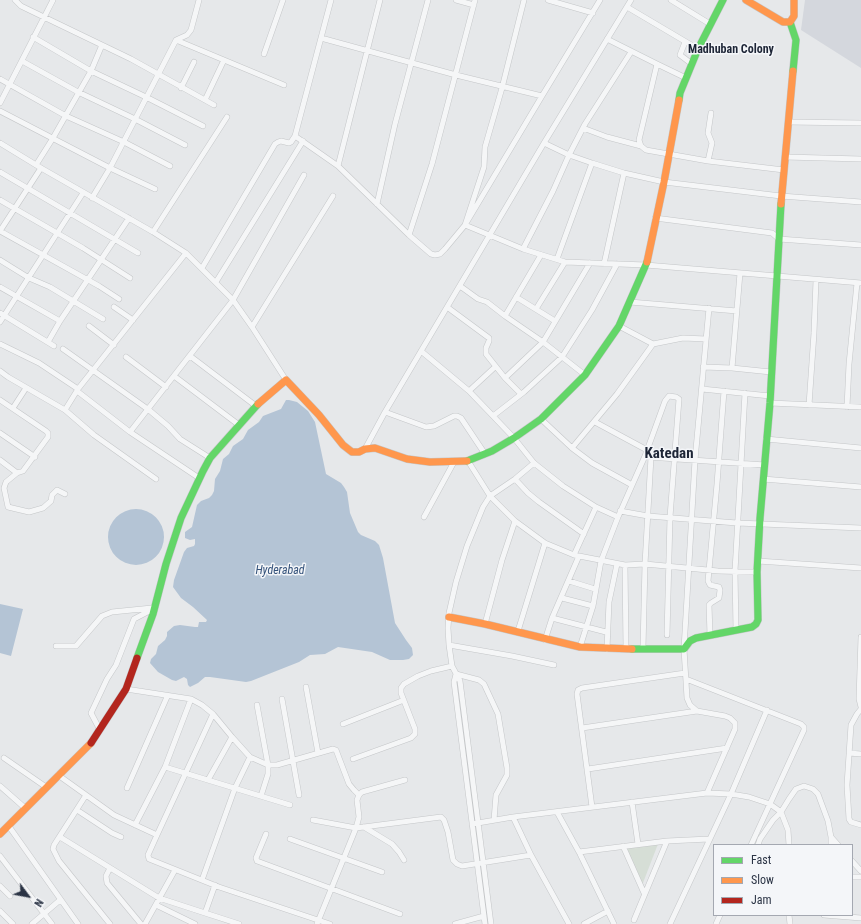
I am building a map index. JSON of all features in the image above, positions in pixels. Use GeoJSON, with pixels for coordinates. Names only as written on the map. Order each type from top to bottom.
{"type":"FeatureCollection","features":[{"type":"Feature","properties":{"kind":"street"},"geometry":{"type":"LineString","coordinates":[[15,0],[21,6],[131,59],[214,105]]}},
{"type":"Feature","properties":{"kind":"street"},"geometry":{"type":"LineString","coordinates":[[0,103],[53,0]]}},
{"type":"Feature","properties":{"kind":"street"},"geometry":{"type":"LineString","coordinates":[[92,198],[124,142],[176,40],[187,35],[191,30],[199,0]]}},
{"type":"Feature","properties":{"kind":"street"},"geometry":{"type":"LineString","coordinates":[[264,54],[283,0]]}},
{"type":"Feature","properties":{"kind":"street"},"geometry":{"type":"LineString","coordinates":[[202,268],[275,144],[281,141],[289,143],[295,136],[331,0]]}},
{"type":"Feature","properties":{"kind":"street"},"geometry":{"type":"LineString","coordinates":[[338,166],[380,0]]}},
{"type":"Feature","properties":{"kind":"street"},"geometry":{"type":"LineString","coordinates":[[377,204],[395,124],[428,0]]}},
{"type":"Feature","properties":{"kind":"street"},"geometry":{"type":"LineString","coordinates":[[409,235],[432,164],[475,3],[456,0]]}},
{"type":"Feature","properties":{"kind":"street"},"geometry":{"type":"LineString","coordinates":[[465,225],[484,167],[485,147],[502,88],[524,0]]}},
{"type":"Feature","properties":{"kind":"street"},"geometry":{"type":"LineString","coordinates":[[548,0],[568,2],[593,13]]}},
{"type":"Feature","properties":{"kind":"street"},"geometry":{"type":"LineString","coordinates":[[295,136],[338,166],[409,235],[431,254],[440,254],[465,225],[600,0]]}},
{"type":"Feature","properties":{"kind":"street"},"geometry":{"type":"LineString","coordinates":[[365,449],[385,412],[544,143],[631,0]]}},
{"type":"Feature","properties":{"kind":"street"},"geometry":{"type":"LineString","coordinates":[[671,0],[710,24]]}},
{"type":"Feature","properties":{"kind":"street"},"geometry":{"type":"LineString","coordinates":[[0,143],[38,167],[129,218],[186,253],[233,300],[286,380],[319,415],[346,448],[352,452],[358,452],[365,449],[375,448],[407,459],[430,462],[468,461],[485,454],[514,438],[541,419],[585,375],[619,326],[646,265],[664,182],[680,93],[698,49],[723,0]]}},
{"type":"Feature","properties":{"kind":"street"},"geometry":{"type":"LineString","coordinates":[[746,0],[784,22],[790,22]]}},
{"type":"Feature","properties":{"kind":"street"},"geometry":{"type":"LineString","coordinates":[[790,22],[794,16],[794,0]]}},
{"type":"Feature","properties":{"kind":"street"},"geometry":{"type":"LineString","coordinates":[[627,7],[698,49]]}},
{"type":"Feature","properties":{"kind":"street"},"geometry":{"type":"LineString","coordinates":[[684,649],[690,641],[696,638],[752,627],[758,620],[757,572],[770,400],[781,196],[796,40],[790,22]]}},
{"type":"Feature","properties":{"kind":"street"},"geometry":{"type":"LineString","coordinates":[[33,37],[91,71],[202,126]]}},
{"type":"Feature","properties":{"kind":"street"},"geometry":{"type":"LineString","coordinates":[[321,38],[502,88],[542,96]]}},
{"type":"Feature","properties":{"kind":"street"},"geometry":{"type":"LineString","coordinates":[[607,39],[686,78]]}},
{"type":"Feature","properties":{"kind":"street"},"geometry":{"type":"LineString","coordinates":[[176,40],[284,84]]}},
{"type":"Feature","properties":{"kind":"street"},"geometry":{"type":"LineString","coordinates":[[685,42],[680,55],[692,64]]}},
{"type":"Feature","properties":{"kind":"street"},"geometry":{"type":"LineString","coordinates":[[102,45],[91,71],[53,138],[28,189],[0,231],[118,299]]}},
{"type":"Feature","properties":{"kind":"street"},"geometry":{"type":"LineString","coordinates":[[524,249],[554,191],[569,155],[583,128],[631,52]]}},
{"type":"Feature","properties":{"kind":"street"},"geometry":{"type":"LineString","coordinates":[[205,100],[224,60]]}},
{"type":"Feature","properties":{"kind":"street"},"geometry":{"type":"LineString","coordinates":[[22,61],[78,92],[185,145]]}},
{"type":"Feature","properties":{"kind":"street"},"geometry":{"type":"LineString","coordinates":[[181,88],[194,62]]}},
{"type":"Feature","properties":{"kind":"street"},"geometry":{"type":"LineString","coordinates":[[641,146],[639,140],[657,64]]}},
{"type":"Feature","properties":{"kind":"street"},"geometry":{"type":"LineString","coordinates":[[0,79],[66,116],[124,142],[170,166]]}},
{"type":"Feature","properties":{"kind":"street"},"geometry":{"type":"LineString","coordinates":[[0,111],[110,168],[155,189]]}},
{"type":"Feature","properties":{"kind":"street"},"geometry":{"type":"LineString","coordinates":[[708,161],[712,143],[708,133],[711,113]]}},
{"type":"Feature","properties":{"kind":"street"},"geometry":{"type":"LineString","coordinates":[[153,232],[226,117]]}},
{"type":"Feature","properties":{"kind":"street"},"geometry":{"type":"LineString","coordinates":[[788,122],[861,123]]}},
{"type":"Feature","properties":{"kind":"street"},"geometry":{"type":"LineString","coordinates":[[583,128],[607,137],[641,146],[646,150],[708,161],[784,170]]}},
{"type":"Feature","properties":{"kind":"street"},"geometry":{"type":"LineString","coordinates":[[216,282],[303,141]]}},
{"type":"Feature","properties":{"kind":"street"},"geometry":{"type":"LineString","coordinates":[[544,143],[569,155],[592,163],[624,173],[664,182],[781,196],[861,202]]}},
{"type":"Feature","properties":{"kind":"street"},"geometry":{"type":"LineString","coordinates":[[785,157],[861,159]]}},
{"type":"Feature","properties":{"kind":"street"},"geometry":{"type":"LineString","coordinates":[[557,259],[592,163]]}},
{"type":"Feature","properties":{"kind":"street"},"geometry":{"type":"LineString","coordinates":[[0,172],[138,253]]}},
{"type":"Feature","properties":{"kind":"street"},"geometry":{"type":"LineString","coordinates":[[604,264],[624,173]]}},
{"type":"Feature","properties":{"kind":"street"},"geometry":{"type":"LineString","coordinates":[[130,432],[149,410],[233,300],[304,175]]}},
{"type":"Feature","properties":{"kind":"street"},"geometry":{"type":"LineString","coordinates":[[0,322],[2,314],[29,278],[83,193]]}},
{"type":"Feature","properties":{"kind":"street"},"geometry":{"type":"LineString","coordinates":[[252,327],[333,196]]}},
{"type":"Feature","properties":{"kind":"street"},"geometry":{"type":"LineString","coordinates":[[0,200],[101,259],[130,278]]}},
{"type":"Feature","properties":{"kind":"street"},"geometry":{"type":"LineString","coordinates":[[48,342],[60,321],[129,218]]}},
{"type":"Feature","properties":{"kind":"street"},"geometry":{"type":"LineString","coordinates":[[655,218],[772,233],[779,239],[861,245]]}},
{"type":"Feature","properties":{"kind":"street"},"geometry":{"type":"LineString","coordinates":[[465,225],[524,249],[565,262],[646,265],[859,283],[849,364],[848,407]]}},
{"type":"Feature","properties":{"kind":"street"},"geometry":{"type":"LineString","coordinates":[[65,410],[78,390],[186,253]]}},
{"type":"Feature","properties":{"kind":"street"},"geometry":{"type":"LineString","coordinates":[[505,316],[541,255]]}},
{"type":"Feature","properties":{"kind":"street"},"geometry":{"type":"LineString","coordinates":[[0,260],[29,278],[50,287],[103,319]]}},
{"type":"Feature","properties":{"kind":"street"},"geometry":{"type":"LineString","coordinates":[[536,309],[565,262]]}},
{"type":"Feature","properties":{"kind":"street"},"geometry":{"type":"LineString","coordinates":[[505,378],[543,342],[590,263]]}},
{"type":"Feature","properties":{"kind":"street"},"geometry":{"type":"LineString","coordinates":[[493,416],[521,394],[562,357],[592,310],[617,264]]}},
{"type":"Feature","properties":{"kind":"street"},"geometry":{"type":"LineString","coordinates":[[732,368],[740,273]]}},
{"type":"Feature","properties":{"kind":"street"},"geometry":{"type":"LineString","coordinates":[[809,405],[816,280]]}},
{"type":"Feature","properties":{"kind":"street"},"geometry":{"type":"LineString","coordinates":[[460,286],[467,293],[487,302],[543,342],[585,375]]}},
{"type":"Feature","properties":{"kind":"street"},"geometry":{"type":"LineString","coordinates":[[0,287],[60,321]]}},
{"type":"Feature","properties":{"kind":"street"},"geometry":{"type":"LineString","coordinates":[[516,296],[555,321]]}},
{"type":"Feature","properties":{"kind":"street"},"geometry":{"type":"LineString","coordinates":[[630,302],[737,311]]}},
{"type":"Feature","properties":{"kind":"street"},"geometry":{"type":"LineString","coordinates":[[114,307],[133,320]]}},
{"type":"Feature","properties":{"kind":"street"},"geometry":{"type":"LineString","coordinates":[[447,307],[489,338],[485,351],[495,367],[521,394]]}},
{"type":"Feature","properties":{"kind":"street"},"geometry":{"type":"LineString","coordinates":[[697,712],[690,705],[687,698],[684,649],[695,460],[709,308]]}},
{"type":"Feature","properties":{"kind":"street"},"geometry":{"type":"LineString","coordinates":[[2,314],[54,346]]}},
{"type":"Feature","properties":{"kind":"street"},"geometry":{"type":"LineString","coordinates":[[89,326],[114,345]]}},
{"type":"Feature","properties":{"kind":"street"},"geometry":{"type":"LineString","coordinates":[[619,326],[653,344],[683,338],[706,339]]}},
{"type":"Feature","properties":{"kind":"street"},"geometry":{"type":"LineString","coordinates":[[0,344],[39,363],[78,390],[130,432],[199,478]]}},
{"type":"Feature","properties":{"kind":"street"},"geometry":{"type":"LineString","coordinates":[[572,448],[621,389],[653,344]]}},
{"type":"Feature","properties":{"kind":"street"},"geometry":{"type":"LineString","coordinates":[[63,349],[149,410],[168,426],[180,439],[210,458]]}},
{"type":"Feature","properties":{"kind":"street"},"geometry":{"type":"LineString","coordinates":[[421,351],[469,391],[514,438],[534,463],[563,486],[596,507],[618,517]]}},
{"type":"Feature","properties":{"kind":"street"},"geometry":{"type":"LineString","coordinates":[[190,356],[256,406]]}},
{"type":"Feature","properties":{"kind":"street"},"geometry":{"type":"LineString","coordinates":[[126,357],[166,387]]}},
{"type":"Feature","properties":{"kind":"street"},"geometry":{"type":"LineString","coordinates":[[469,391],[495,367]]}},
{"type":"Feature","properties":{"kind":"street"},"geometry":{"type":"LineString","coordinates":[[704,368],[732,368],[771,372]]}},
{"type":"Feature","properties":{"kind":"street"},"geometry":{"type":"LineString","coordinates":[[0,371],[8,378],[65,410],[94,435],[156,479]]}},
{"type":"Feature","properties":{"kind":"street"},"geometry":{"type":"LineString","coordinates":[[174,376],[239,425]]}},
{"type":"Feature","properties":{"kind":"street"},"geometry":{"type":"LineString","coordinates":[[0,834],[88,747],[126,689],[155,608],[180,518],[199,478],[210,458],[239,425],[256,406],[286,380]]}},
{"type":"Feature","properties":{"kind":"street"},"geometry":{"type":"LineString","coordinates":[[13,408],[26,388]]}},
{"type":"Feature","properties":{"kind":"street"},"geometry":{"type":"LineString","coordinates":[[702,389],[745,393],[770,400],[809,405],[861,408]]}},
{"type":"Feature","properties":{"kind":"street"},"geometry":{"type":"LineString","coordinates":[[710,635],[709,605],[710,602],[719,598],[720,590],[717,586],[708,583],[724,391]]}},
{"type":"Feature","properties":{"kind":"street"},"geometry":{"type":"LineString","coordinates":[[736,630],[735,572],[745,393]]}},
{"type":"Feature","properties":{"kind":"street"},"geometry":{"type":"LineString","coordinates":[[580,648],[593,606],[601,561],[620,511],[645,456],[665,400],[669,396],[679,399],[673,459],[670,517],[667,635]]}},
{"type":"Feature","properties":{"kind":"street"},"geometry":{"type":"LineString","coordinates":[[0,400],[46,430],[48,433],[48,437],[35,457],[23,471],[17,473],[6,482],[4,488],[8,507],[29,512],[43,508],[51,501],[52,495],[57,490],[65,494]]}},
{"type":"Feature","properties":{"kind":"street"},"geometry":{"type":"LineString","coordinates":[[385,412],[426,426],[434,426],[457,416],[461,418],[485,454]]}},
{"type":"Feature","properties":{"kind":"street"},"geometry":{"type":"LineString","coordinates":[[541,419],[572,448],[592,463],[632,485]]}},
{"type":"Feature","properties":{"kind":"street"},"geometry":{"type":"LineString","coordinates":[[595,422],[647,450]]}},
{"type":"Feature","properties":{"kind":"street"},"geometry":{"type":"LineString","coordinates":[[0,433],[35,457]]}},
{"type":"Feature","properties":{"kind":"street"},"geometry":{"type":"LineString","coordinates":[[766,439],[861,448]]}},
{"type":"Feature","properties":{"kind":"street"},"geometry":{"type":"LineString","coordinates":[[645,456],[765,465]]}},
{"type":"Feature","properties":{"kind":"street"},"geometry":{"type":"LineString","coordinates":[[643,648],[645,564],[651,457]]}},
{"type":"Feature","properties":{"kind":"street"},"geometry":{"type":"LineString","coordinates":[[0,460],[17,473]]}},
{"type":"Feature","properties":{"kind":"street"},"geometry":{"type":"LineString","coordinates":[[468,461],[490,496],[515,521],[545,543],[577,556],[625,565],[645,564],[735,572],[757,572]]}},
{"type":"Feature","properties":{"kind":"street"},"geometry":{"type":"LineString","coordinates":[[424,517],[454,462]]}},
{"type":"Feature","properties":{"kind":"street"},"geometry":{"type":"LineString","coordinates":[[485,924],[480,863],[460,681],[452,666],[449,645],[449,617],[456,582],[477,519],[490,496],[515,479],[534,463]]}},
{"type":"Feature","properties":{"kind":"street"},"geometry":{"type":"LineString","coordinates":[[515,479],[539,502],[584,534]]}},
{"type":"Feature","properties":{"kind":"street"},"geometry":{"type":"LineString","coordinates":[[763,479],[861,487]]}},
{"type":"Feature","properties":{"kind":"street"},"geometry":{"type":"LineString","coordinates":[[545,640],[552,618],[569,581],[584,534],[596,507]]}},
{"type":"Feature","properties":{"kind":"street"},"geometry":{"type":"LineString","coordinates":[[620,511],[648,516],[713,521],[861,528]]}},
{"type":"Feature","properties":{"kind":"street"},"geometry":{"type":"LineString","coordinates":[[485,624],[502,560],[515,521]]}},
{"type":"Feature","properties":{"kind":"street"},"geometry":{"type":"LineString","coordinates":[[518,631],[545,543]]}},
{"type":"Feature","properties":{"kind":"street"},"geometry":{"type":"LineString","coordinates":[[758,561],[861,568]]}},
{"type":"Feature","properties":{"kind":"street"},"geometry":{"type":"LineString","coordinates":[[606,649],[609,602],[617,564]]}},
{"type":"Feature","properties":{"kind":"street"},"geometry":{"type":"LineString","coordinates":[[625,565],[626,648]]}},
{"type":"Feature","properties":{"kind":"street"},"geometry":{"type":"LineString","coordinates":[[569,581],[595,589]]}},
{"type":"Feature","properties":{"kind":"street"},"geometry":{"type":"LineString","coordinates":[[562,598],[593,606]]}},
{"type":"Feature","properties":{"kind":"street"},"geometry":{"type":"LineString","coordinates":[[56,646],[76,646],[102,616],[112,612],[155,608]]}},
{"type":"Feature","properties":{"kind":"street"},"geometry":{"type":"LineString","coordinates":[[100,730],[91,713],[107,679],[116,665],[134,619],[155,608]]}},
{"type":"Feature","properties":{"kind":"street"},"geometry":{"type":"LineString","coordinates":[[449,617],[518,631],[545,640],[580,648],[684,649]]}},
{"type":"Feature","properties":{"kind":"street"},"geometry":{"type":"LineString","coordinates":[[552,618],[606,632]]}},
{"type":"Feature","properties":{"kind":"street"},"geometry":{"type":"LineString","coordinates":[[861,637],[859,699],[861,708],[856,714],[852,725],[847,785],[848,817],[851,822],[861,825]]}},
{"type":"Feature","properties":{"kind":"street"},"geometry":{"type":"LineString","coordinates":[[449,645],[512,656],[554,666]]}},
{"type":"Feature","properties":{"kind":"street"},"geometry":{"type":"LineString","coordinates":[[353,759],[411,738],[415,734],[415,729],[400,693],[401,688],[404,684],[431,671],[452,666]]}},
{"type":"Feature","properties":{"kind":"street"},"geometry":{"type":"LineString","coordinates":[[456,674],[479,680],[484,684],[498,714],[507,775],[496,795],[494,820]]}},
{"type":"Feature","properties":{"kind":"street"},"geometry":{"type":"LineString","coordinates":[[592,807],[577,694],[578,690],[582,688],[685,676],[801,724],[804,727],[804,730],[751,844]]}},
{"type":"Feature","properties":{"kind":"street"},"geometry":{"type":"LineString","coordinates":[[306,687],[318,754]]}},
{"type":"Feature","properties":{"kind":"street"},"geometry":{"type":"LineString","coordinates":[[126,689],[191,699],[202,705],[213,714],[250,758],[268,765],[277,765],[333,749],[336,750],[349,784],[359,795]]}},
{"type":"Feature","properties":{"kind":"street"},"geometry":{"type":"LineString","coordinates":[[126,788],[167,696]]}},
{"type":"Feature","properties":{"kind":"street"},"geometry":{"type":"LineString","coordinates":[[135,824],[165,767],[191,699]]}},
{"type":"Feature","properties":{"kind":"street"},"geometry":{"type":"LineString","coordinates":[[282,699],[299,795]]}},
{"type":"Feature","properties":{"kind":"street"},"geometry":{"type":"LineString","coordinates":[[343,724],[404,700]]}},
{"type":"Feature","properties":{"kind":"street"},"geometry":{"type":"LineString","coordinates":[[257,705],[268,765],[268,774],[261,796]]}},
{"type":"Feature","properties":{"kind":"street"},"geometry":{"type":"LineString","coordinates":[[670,924],[731,794],[767,710]]}},
{"type":"Feature","properties":{"kind":"street"},"geometry":{"type":"LineString","coordinates":[[582,728],[697,712],[726,716],[730,718],[735,723],[735,729],[707,793]]}},
{"type":"Feature","properties":{"kind":"street"},"geometry":{"type":"LineString","coordinates":[[213,714],[147,857],[150,860],[202,880],[318,922],[330,924]]}},
{"type":"Feature","properties":{"kind":"street"},"geometry":{"type":"LineString","coordinates":[[208,780],[232,737]]}},
{"type":"Feature","properties":{"kind":"street"},"geometry":{"type":"LineString","coordinates":[[588,769],[727,748]]}},
{"type":"Feature","properties":{"kind":"street"},"geometry":{"type":"LineString","coordinates":[[849,753],[861,754]]}},
{"type":"Feature","properties":{"kind":"street"},"geometry":{"type":"LineString","coordinates":[[4,758],[46,787]]}},
{"type":"Feature","properties":{"kind":"street"},"geometry":{"type":"LineString","coordinates":[[202,880],[235,788],[250,758]]}},
{"type":"Feature","properties":{"kind":"street"},"geometry":{"type":"LineString","coordinates":[[165,767],[290,805]]}},
{"type":"Feature","properties":{"kind":"street"},"geometry":{"type":"LineString","coordinates":[[58,775],[114,815],[157,835]]}},
{"type":"Feature","properties":{"kind":"street"},"geometry":{"type":"LineString","coordinates":[[318,922],[356,828],[359,817],[359,795],[362,792],[405,780]]}},
{"type":"Feature","properties":{"kind":"street"},"geometry":{"type":"LineString","coordinates":[[0,786],[25,808]]}},
{"type":"Feature","properties":{"kind":"street"},"geometry":{"type":"LineString","coordinates":[[758,844],[773,820],[781,812],[796,789],[804,786],[809,786],[818,794],[828,821],[831,844]]}},
{"type":"Feature","properties":{"kind":"street"},"geometry":{"type":"LineString","coordinates":[[475,823],[707,793],[731,794],[749,797],[770,804],[781,812],[788,830],[789,844]]}},
{"type":"Feature","properties":{"kind":"street"},"geometry":{"type":"LineString","coordinates":[[86,795],[54,845],[54,852],[59,861],[110,924]]}},
{"type":"Feature","properties":{"kind":"street"},"geometry":{"type":"LineString","coordinates":[[632,802],[638,844]]}},
{"type":"Feature","properties":{"kind":"street"},"geometry":{"type":"LineString","coordinates":[[77,810],[112,833],[121,837]]}},
{"type":"Feature","properties":{"kind":"street"},"geometry":{"type":"LineString","coordinates":[[556,812],[579,852],[614,924]]}},
{"type":"Feature","properties":{"kind":"street"},"geometry":{"type":"LineString","coordinates":[[313,820],[356,828],[441,817],[444,820],[454,860],[457,864],[462,866],[531,855]]}},
{"type":"Feature","properties":{"kind":"street"},"geometry":{"type":"LineString","coordinates":[[513,817],[531,855],[569,924]]}},
{"type":"Feature","properties":{"kind":"street"},"geometry":{"type":"LineString","coordinates":[[8,825],[78,924]]}},
{"type":"Feature","properties":{"kind":"street"},"geometry":{"type":"LineString","coordinates":[[364,827],[380,835],[392,844],[404,860]]}},
{"type":"Feature","properties":{"kind":"street"},"geometry":{"type":"LineString","coordinates":[[266,834],[256,858],[257,861],[400,914]]}},
{"type":"Feature","properties":{"kind":"street"},"geometry":{"type":"LineString","coordinates":[[60,836],[159,898],[239,924]]}},
{"type":"Feature","properties":{"kind":"street"},"geometry":{"type":"LineString","coordinates":[[831,837],[837,844]]}},
{"type":"Feature","properties":{"kind":"street"},"geometry":{"type":"LineString","coordinates":[[290,839],[382,872]]}},
{"type":"Feature","properties":{"kind":"street"},"geometry":{"type":"LineString","coordinates":[[579,852],[667,841],[709,839]]}},
{"type":"Feature","properties":{"kind":"street"},"geometry":{"type":"LineString","coordinates":[[634,920],[667,841]]}},
{"type":"Feature","properties":{"kind":"street"},"geometry":{"type":"LineString","coordinates":[[622,846],[644,893]]}},
{"type":"Feature","properties":{"kind":"street"},"geometry":{"type":"LineString","coordinates":[[0,856],[52,924]]}},
{"type":"Feature","properties":{"kind":"street"},"geometry":{"type":"LineString","coordinates":[[853,861],[861,870]]}},
{"type":"Feature","properties":{"kind":"street"},"geometry":{"type":"LineString","coordinates":[[480,863],[491,924]]}},
{"type":"Feature","properties":{"kind":"street"},"geometry":{"type":"LineString","coordinates":[[110,868],[106,876],[107,883],[141,924]]}},
{"type":"Feature","properties":{"kind":"street"},"geometry":{"type":"LineString","coordinates":[[145,924],[175,870]]}},
{"type":"Feature","properties":{"kind":"street"},"geometry":{"type":"LineString","coordinates":[[205,913],[216,885]]}},
{"type":"Feature","properties":{"kind":"street"},"geometry":{"type":"LineString","coordinates":[[0,886],[10,896]]}},
{"type":"Feature","properties":{"kind":"street"},"geometry":{"type":"LineString","coordinates":[[32,924],[60,900]]}},
{"type":"Feature","properties":{"kind":"street"},"geometry":{"type":"LineString","coordinates":[[156,905],[195,924]]}},
{"type":"Feature","properties":{"kind":"street"},"geometry":{"type":"LineString","coordinates":[[0,911],[2,917],[13,924]]}},
{"type":"Feature","properties":{"kind":"street"},"geometry":{"type":"LineString","coordinates":[[584,924],[608,911]]}},
{"type":"Feature","properties":{"kind":"street"},"geometry":{"type":"LineString","coordinates":[[455,924],[484,916]]}},
{"type":"Feature","properties":{"kind":"street"},"geometry":{"type":"LineString","coordinates":[[840,916],[861,918]]}},
{"type":"Feature","properties":{"kind":"shaded area"},"geometry":{"type":"Polygon","coordinates":[[[805,0],[861,0],[861,68],[801,30],[805,0]]]}},
{"type":"Feature","properties":{"kind":"shaded area"},"geometry":{"type":"Polygon","coordinates":[[[658,844],[641,888],[623,847],[658,844]]]}},
{"type":"Feature","properties":{"kind":"water","name":"Hyderabad"},"geometry":{"type":"Polygon","coordinates":[[[286,400],[297,402],[308,411],[315,422],[326,474],[341,483],[347,492],[350,513],[358,532],[361,535],[375,541],[379,545],[383,558],[395,623],[412,648],[413,655],[409,659],[390,660],[372,652],[338,647],[325,654],[310,655],[299,662],[251,681],[246,682],[205,677],[190,687],[187,679],[184,677],[176,681],[172,680],[158,672],[150,663],[151,659],[156,654],[158,646],[165,640],[167,632],[174,626],[180,625],[198,627],[199,622],[206,622],[207,620],[181,598],[173,587],[184,552],[187,548],[194,546],[195,544],[195,539],[190,540],[185,538],[185,532],[192,527],[197,505],[212,495],[214,491],[215,479],[220,471],[223,459],[229,454],[233,446],[243,439],[248,430],[259,422],[263,416],[281,409],[286,400]]]}},
{"type":"Feature","properties":{"kind":"water"},"geometry":{"type":"Polygon","coordinates":[[[130,509],[142,509],[156,517],[164,531],[162,548],[156,557],[142,565],[130,565],[120,560],[113,553],[108,543],[108,531],[113,521],[120,514],[130,509]]]}},
{"type":"Feature","properties":{"kind":"water"},"geometry":{"type":"Polygon","coordinates":[[[0,604],[23,609],[11,656],[0,653],[0,604]]]}},
{"type":"Feature","properties":{"kind":"traffic: fast"},"geometry":{"type":"LineString","coordinates":[[679,100],[680,93],[698,49],[723,0]]}},
{"type":"Feature","properties":{"kind":"traffic: fast"},"geometry":{"type":"LineString","coordinates":[[790,22],[796,40],[793,71]]}},
{"type":"Feature","properties":{"kind":"traffic: fast"},"geometry":{"type":"LineString","coordinates":[[632,649],[684,649],[690,641],[696,638],[752,627],[758,620],[757,572],[770,403],[781,204]]}},
{"type":"Feature","properties":{"kind":"traffic: fast"},"geometry":{"type":"LineString","coordinates":[[467,461],[492,451],[541,419],[585,375],[619,326],[647,262]]}},
{"type":"Feature","properties":{"kind":"traffic: fast"},"geometry":{"type":"LineString","coordinates":[[137,658],[153,614],[166,564],[181,518],[203,471],[210,458],[258,404]]}},
{"type":"Feature","properties":{"kind":"traffic: slow"},"geometry":{"type":"LineString","coordinates":[[746,0],[783,22],[790,22],[794,16],[794,0]]}},
{"type":"Feature","properties":{"kind":"traffic: slow"},"geometry":{"type":"LineString","coordinates":[[781,204],[793,71]]}},
{"type":"Feature","properties":{"kind":"traffic: slow"},"geometry":{"type":"LineString","coordinates":[[647,262],[679,100]]}},
{"type":"Feature","properties":{"kind":"traffic: slow"},"geometry":{"type":"LineString","coordinates":[[258,404],[286,380],[319,415],[343,445],[352,452],[375,448],[407,459],[430,462],[467,461]]}},
{"type":"Feature","properties":{"kind":"traffic: slow"},"geometry":{"type":"LineString","coordinates":[[449,617],[485,624],[580,647],[632,649]]}},
{"type":"Feature","properties":{"kind":"traffic: slow"},"geometry":{"type":"LineString","coordinates":[[0,834],[91,743]]}},
{"type":"Feature","properties":{"kind":"traffic: jam"},"geometry":{"type":"LineString","coordinates":[[91,743],[126,689],[137,658]]}},
{"type":"Feature","properties":{"kind":"district","name":"Madhuban Colony"},"geometry":{"type":"Point","coordinates":[731,50]}},
{"type":"Feature","properties":{"kind":"district","name":"Katedan"},"geometry":{"type":"Point","coordinates":[669,454]}}]}
